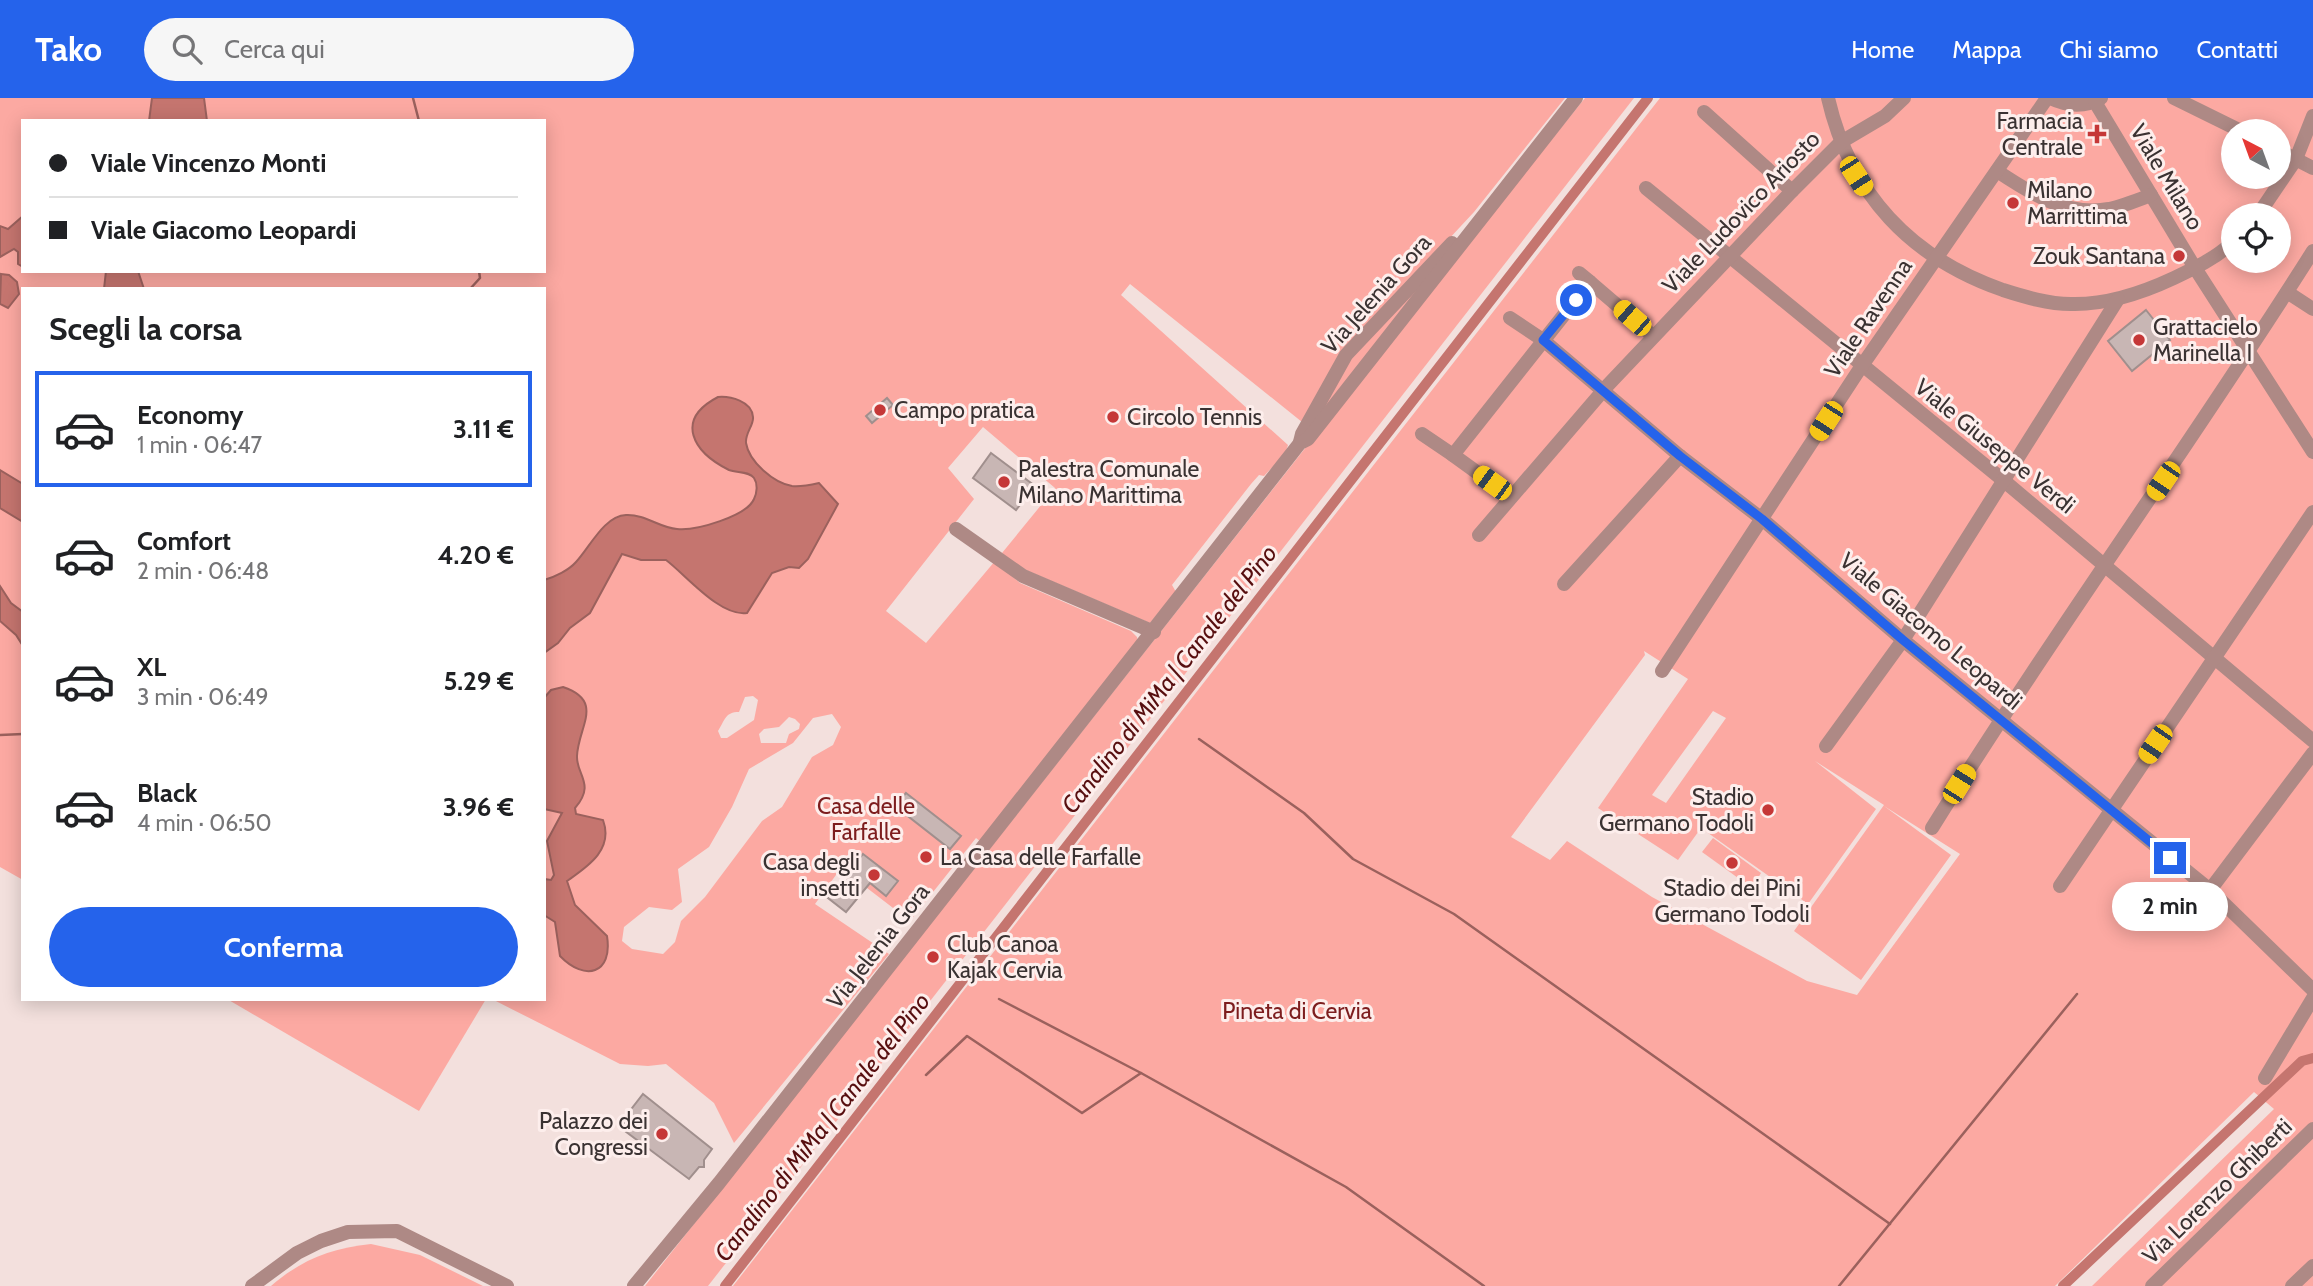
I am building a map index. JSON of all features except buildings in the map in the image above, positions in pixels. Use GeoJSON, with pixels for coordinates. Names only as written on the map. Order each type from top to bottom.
{"type":"FeatureCollection","features":[{"type":"Feature","properties":{"kind":"street","name":"Via Jelenia Gora"},"geometry":{"type":"LineString","coordinates":[[1300,443],[1308,439],[1576,98]]}},
{"type":"Feature","properties":{"kind":"street"},"geometry":{"type":"LineString","coordinates":[[1828,98],[1841,142],[1866,192],[1907,236],[1936,259],[1988,284],[2040,300],[2071,304],[2118,299],[2159,285],[2195,268],[2221,250]]}},
{"type":"Feature","properties":{"kind":"street","name":"Viale Ludovico Ariosto"},"geometry":{"type":"LineString","coordinates":[[1479,534],[1653,336],[1791,191],[1841,142],[1885,116],[1904,98]]}},
{"type":"Feature","properties":{"kind":"street"},"geometry":{"type":"LineString","coordinates":[[2049,98],[2063,104],[2079,105],[2098,100]]}},
{"type":"Feature","properties":{"kind":"street","name":"Viale Ravenna"},"geometry":{"type":"LineString","coordinates":[[1662,671],[1861,367],[2049,98]]}},
{"type":"Feature","properties":{"kind":"street"},"geometry":{"type":"LineString","coordinates":[[2174,98],[2221,121]]}},
{"type":"Feature","properties":{"kind":"street","name":"Viale Milano"},"geometry":{"type":"LineString","coordinates":[[2098,100],[2195,268],[2313,452]]}},
{"type":"Feature","properties":{"kind":"street"},"geometry":{"type":"LineString","coordinates":[[1704,112],[1791,191]]}},
{"type":"Feature","properties":{"kind":"street"},"geometry":{"type":"LineString","coordinates":[[2266,203],[2296,159],[2313,116]]}},
{"type":"Feature","properties":{"kind":"street"},"geometry":{"type":"LineString","coordinates":[[2291,156],[2313,168]]}},
{"type":"Feature","properties":{"kind":"street"},"geometry":{"type":"LineString","coordinates":[[1997,171],[2046,200],[2071,210],[2108,209],[2151,195]]}},
{"type":"Feature","properties":{"kind":"street","name":"Via Jelenia Gora"},"geometry":{"type":"LineString","coordinates":[[634,1286],[728,1172],[1300,443],[1302,434],[1346,355],[1506,188]]}},
{"type":"Feature","properties":{"kind":"street","name":"Viale Giuseppe Verdi"},"geometry":{"type":"LineString","coordinates":[[1646,188],[1861,367],[2003,480],[2313,741]]}},
{"type":"Feature","properties":{"kind":"street"},"geometry":{"type":"LineString","coordinates":[[1932,828],[2000,719],[2250,353],[2313,251]]}},
{"type":"Feature","properties":{"kind":"street"},"geometry":{"type":"LineString","coordinates":[[1453,454],[1543,340],[1585,277],[1653,336]]}},
{"type":"Feature","properties":{"kind":"street"},"geometry":{"type":"LineString","coordinates":[[2287,292],[2313,309]]}},
{"type":"Feature","properties":{"kind":"street"},"geometry":{"type":"LineString","coordinates":[[1826,746],[1903,640],[2118,299]]}},
{"type":"Feature","properties":{"kind":"street","name":"Viale Giacomo Leopardi"},"geometry":{"type":"LineString","coordinates":[[1510,318],[1543,340],[1680,456],[1762,519],[1903,640],[2210,890],[2313,990]]}},
{"type":"Feature","properties":{"kind":"street"},"geometry":{"type":"LineString","coordinates":[[1422,434],[1511,497]]}},
{"type":"Feature","properties":{"kind":"street"},"geometry":{"type":"LineString","coordinates":[[1564,584],[1680,456]]}},
{"type":"Feature","properties":{"kind":"street"},"geometry":{"type":"LineString","coordinates":[[2060,886],[2313,512]]}},
{"type":"Feature","properties":{"kind":"street"},"geometry":{"type":"LineString","coordinates":[[957,529],[1023,576],[1154,632]]}},
{"type":"Feature","properties":{"kind":"street"},"geometry":{"type":"LineString","coordinates":[[2210,890],[2313,753]]}},
{"type":"Feature","properties":{"kind":"street"},"geometry":{"type":"LineString","coordinates":[[2265,1078],[2313,998]]}},
{"type":"Feature","properties":{"kind":"street","name":"Via Lorenzo Ghiberti"},"geometry":{"type":"LineString","coordinates":[[2152,1286],[2313,1129]]}},
{"type":"Feature","properties":{"kind":"street"},"geometry":{"type":"LineString","coordinates":[[252,1286],[297,1253],[321,1241],[348,1232],[397,1231],[507,1286]]}},
{"type":"Feature","properties":{"kind":"street"},"geometry":{"type":"LineString","coordinates":[[2292,1286],[2313,1266]]}},
{"type":"Feature","properties":{"kind":"green space","name":"Casa delle Farfalle"},"geometry":{"type":"Polygon","coordinates":[[[0,98],[1565,98],[1474,212],[1341,355],[1302,422],[1130,284],[1121,295],[1288,445],[1285,454],[1264,476],[1259,475],[1251,484],[1172,585],[1176,592],[1150,623],[1021,568],[1002,553],[1055,488],[983,427],[948,468],[974,499],[886,611],[926,643],[995,561],[1020,583],[1131,631],[1138,642],[981,842],[976,838],[910,921],[841,868],[815,904],[889,954],[734,1143],[714,1103],[666,1064],[620,1064],[496,1001],[546,1001],[546,287],[21,287],[21,879],[0,867],[0,98]],[[753,696],[745,697],[739,712],[731,713],[724,720],[718,731],[721,738],[727,738],[754,720],[758,700],[753,696]],[[832,714],[813,718],[793,743],[749,769],[732,807],[709,847],[678,869],[682,902],[672,910],[649,907],[624,927],[622,941],[632,949],[663,954],[675,942],[681,921],[705,897],[762,821],[782,807],[812,757],[833,745],[841,727],[832,714]],[[789,717],[779,727],[764,729],[759,734],[761,743],[786,743],[789,734],[799,729],[800,724],[789,717]]]}},
{"type":"Feature","properties":{"kind":"green space"},"geometry":{"type":"Polygon","coordinates":[[[1585,98],[1634,98],[708,1286],[645,1286],[1418,305],[1585,98]]]}},
{"type":"Feature","properties":{"kind":"green space","name":"Pineta di Cervia"},"geometry":{"type":"Polygon","coordinates":[[[1660,98],[2313,98],[2313,1286],[2092,1286],[2274,1109],[2254,1092],[2055,1286],[733,1286],[1660,98]],[[1644,651],[1645,655],[1511,837],[1550,860],[1567,841],[1652,897],[1807,981],[1857,995],[1960,854],[1884,806],[1951,855],[1861,980],[1794,931],[1884,805],[1815,761],[1876,809],[1808,904],[1701,828],[1678,860],[1598,808],[1688,679],[1644,651]],[[1713,711],[1652,795],[1666,803],[1726,718],[1713,711]]]}},
{"type":"Feature","properties":{"kind":"green space"},"geometry":{"type":"Polygon","coordinates":[[[1465,234],[1306,434],[1353,354],[1465,234]]]}},
{"type":"Feature","properties":{"kind":"green space","name":"Stadio dei Pini Germano Todoli"},"geometry":{"type":"Polygon","coordinates":[[[1713,838],[1761,873],[1752,888],[1702,852],[1713,838]]]}},
{"type":"Feature","properties":{"kind":"green space"},"geometry":{"type":"Polygon","coordinates":[[[230,1001],[485,1001],[419,1111],[230,1001]]]}},
{"type":"Feature","properties":{"kind":"green space"},"geometry":{"type":"Polygon","coordinates":[[[371,1244],[420,1255],[483,1286],[271,1286],[305,1262],[330,1252],[371,1244]]]}},
{"type":"Feature","properties":{"kind":"shaded area"},"geometry":{"type":"Polygon","coordinates":[[[152,98],[204,98],[207,119],[149,119],[152,98]]]}},
{"type":"Feature","properties":{"kind":"shaded area"},"geometry":{"type":"Polygon","coordinates":[[[21,218],[21,266],[18,264],[18,252],[14,249],[0,257],[0,226],[8,229],[21,218]]]}},
{"type":"Feature","properties":{"kind":"shaded area"},"geometry":{"type":"Polygon","coordinates":[[[106,273],[139,273],[143,287],[104,287],[106,273]]]}},
{"type":"Feature","properties":{"kind":"shaded area"},"geometry":{"type":"Polygon","coordinates":[[[1,274],[9,275],[17,282],[19,294],[8,308],[0,304],[1,274]]]}},
{"type":"Feature","properties":{"kind":"shaded area"},"geometry":{"type":"Polygon","coordinates":[[[718,397],[728,397],[745,403],[752,412],[753,420],[746,443],[757,464],[785,484],[802,486],[819,483],[838,504],[808,559],[799,568],[789,567],[772,573],[747,613],[726,609],[715,602],[666,560],[641,560],[622,554],[590,613],[546,652],[546,579],[573,565],[604,526],[618,517],[633,515],[671,528],[696,528],[742,511],[754,499],[757,488],[752,476],[729,470],[716,463],[698,445],[693,425],[704,406],[718,397]]]}},
{"type":"Feature","properties":{"kind":"shaded area"},"geometry":{"type":"Polygon","coordinates":[[[0,470],[21,483],[21,521],[0,508],[0,470]]]}},
{"type":"Feature","properties":{"kind":"shaded area"},"geometry":{"type":"Polygon","coordinates":[[[0,586],[11,603],[21,610],[21,643],[0,621],[0,586]]]}},
{"type":"Feature","properties":{"kind":"shaded area"},"geometry":{"type":"Polygon","coordinates":[[[563,687],[576,693],[586,707],[577,756],[585,786],[581,800],[575,808],[576,814],[603,820],[605,840],[597,856],[567,881],[575,905],[607,936],[606,959],[595,970],[579,969],[560,956],[555,922],[546,916],[546,879],[551,880],[554,875],[547,841],[562,813],[546,809],[546,696],[551,690],[563,687]]]}},
{"type":"Feature","properties":{"kind":"waterway"},"geometry":{"type":"LineString","coordinates":[[413,98],[418,119]]}},
{"type":"Feature","properties":{"kind":"waterway","name":"Canalino di MiMa | Canale del Pino"},"geometry":{"type":"LineString","coordinates":[[725,1286],[1648,98]]}},
{"type":"Feature","properties":{"kind":"waterway"},"geometry":{"type":"LineString","coordinates":[[472,287],[480,278],[479,273]]}},
{"type":"Feature","properties":{"kind":"waterway"},"geometry":{"type":"LineString","coordinates":[[0,735],[21,734]]}},
{"type":"Feature","properties":{"kind":"waterway"},"geometry":{"type":"LineString","coordinates":[[1199,739],[1304,813],[1353,859],[1454,914],[1890,1224]]}},
{"type":"Feature","properties":{"kind":"waterway"},"geometry":{"type":"LineString","coordinates":[[1839,1286],[2077,994]]}},
{"type":"Feature","properties":{"kind":"waterway"},"geometry":{"type":"LineString","coordinates":[[999,999],[1141,1073],[1346,1187],[1484,1286]]}},
{"type":"Feature","properties":{"kind":"waterway"},"geometry":{"type":"LineString","coordinates":[[926,1075],[967,1036],[1082,1113],[1141,1073]]}},
{"type":"Feature","properties":{"kind":"waterway"},"geometry":{"type":"LineString","coordinates":[[2063,1286],[2302,1061],[2313,1058]]}},
{"type":"Feature","properties":{"kind":"place","name":"Farmacia Centrale"},"geometry":{"type":"Point","coordinates":[2097,134]}},
{"type":"Feature","properties":{"kind":"place","name":"Milano Marrittima"},"geometry":{"type":"Point","coordinates":[2013,203]}},
{"type":"Feature","properties":{"kind":"place","name":"Zouk Santana"},"geometry":{"type":"Point","coordinates":[2179,256]}},
{"type":"Feature","properties":{"kind":"place","name":"Grattacielo Marinella I"},"geometry":{"type":"Point","coordinates":[2139,340]}},
{"type":"Feature","properties":{"kind":"place","name":"Campo pratica"},"geometry":{"type":"Point","coordinates":[880,410]}},
{"type":"Feature","properties":{"kind":"place","name":"Circolo Tennis"},"geometry":{"type":"Point","coordinates":[1113,417]}},
{"type":"Feature","properties":{"kind":"place","name":"Palestra Comunale Milano Marittima"},"geometry":{"type":"Point","coordinates":[1004,482]}},
{"type":"Feature","properties":{"kind":"place","name":"Stadio Germano Todoli"},"geometry":{"type":"Point","coordinates":[1768,810]}},
{"type":"Feature","properties":{"kind":"place","name":"La Casa delle Farfalle"},"geometry":{"type":"Point","coordinates":[926,857]}},
{"type":"Feature","properties":{"kind":"place","name":"Stadio dei Pini Germano Todoli"},"geometry":{"type":"Point","coordinates":[1732,863]}},
{"type":"Feature","properties":{"kind":"place","name":"Casa degli insetti"},"geometry":{"type":"Point","coordinates":[874,875]}},
{"type":"Feature","properties":{"kind":"place","name":"Club Canoa Kajak Cervia"},"geometry":{"type":"Point","coordinates":[933,957]}},
{"type":"Feature","properties":{"kind":"place","name":"Palazzo dei Congressi"},"geometry":{"type":"Point","coordinates":[662,1134]}},
{"type":"Feature","properties":{"kind":"route"},"geometry":{"type":"LineString","coordinates":[[1576,300],[1543,340],[1680,456],[1762,519],[1903,640],[2170,858]]}}]}
